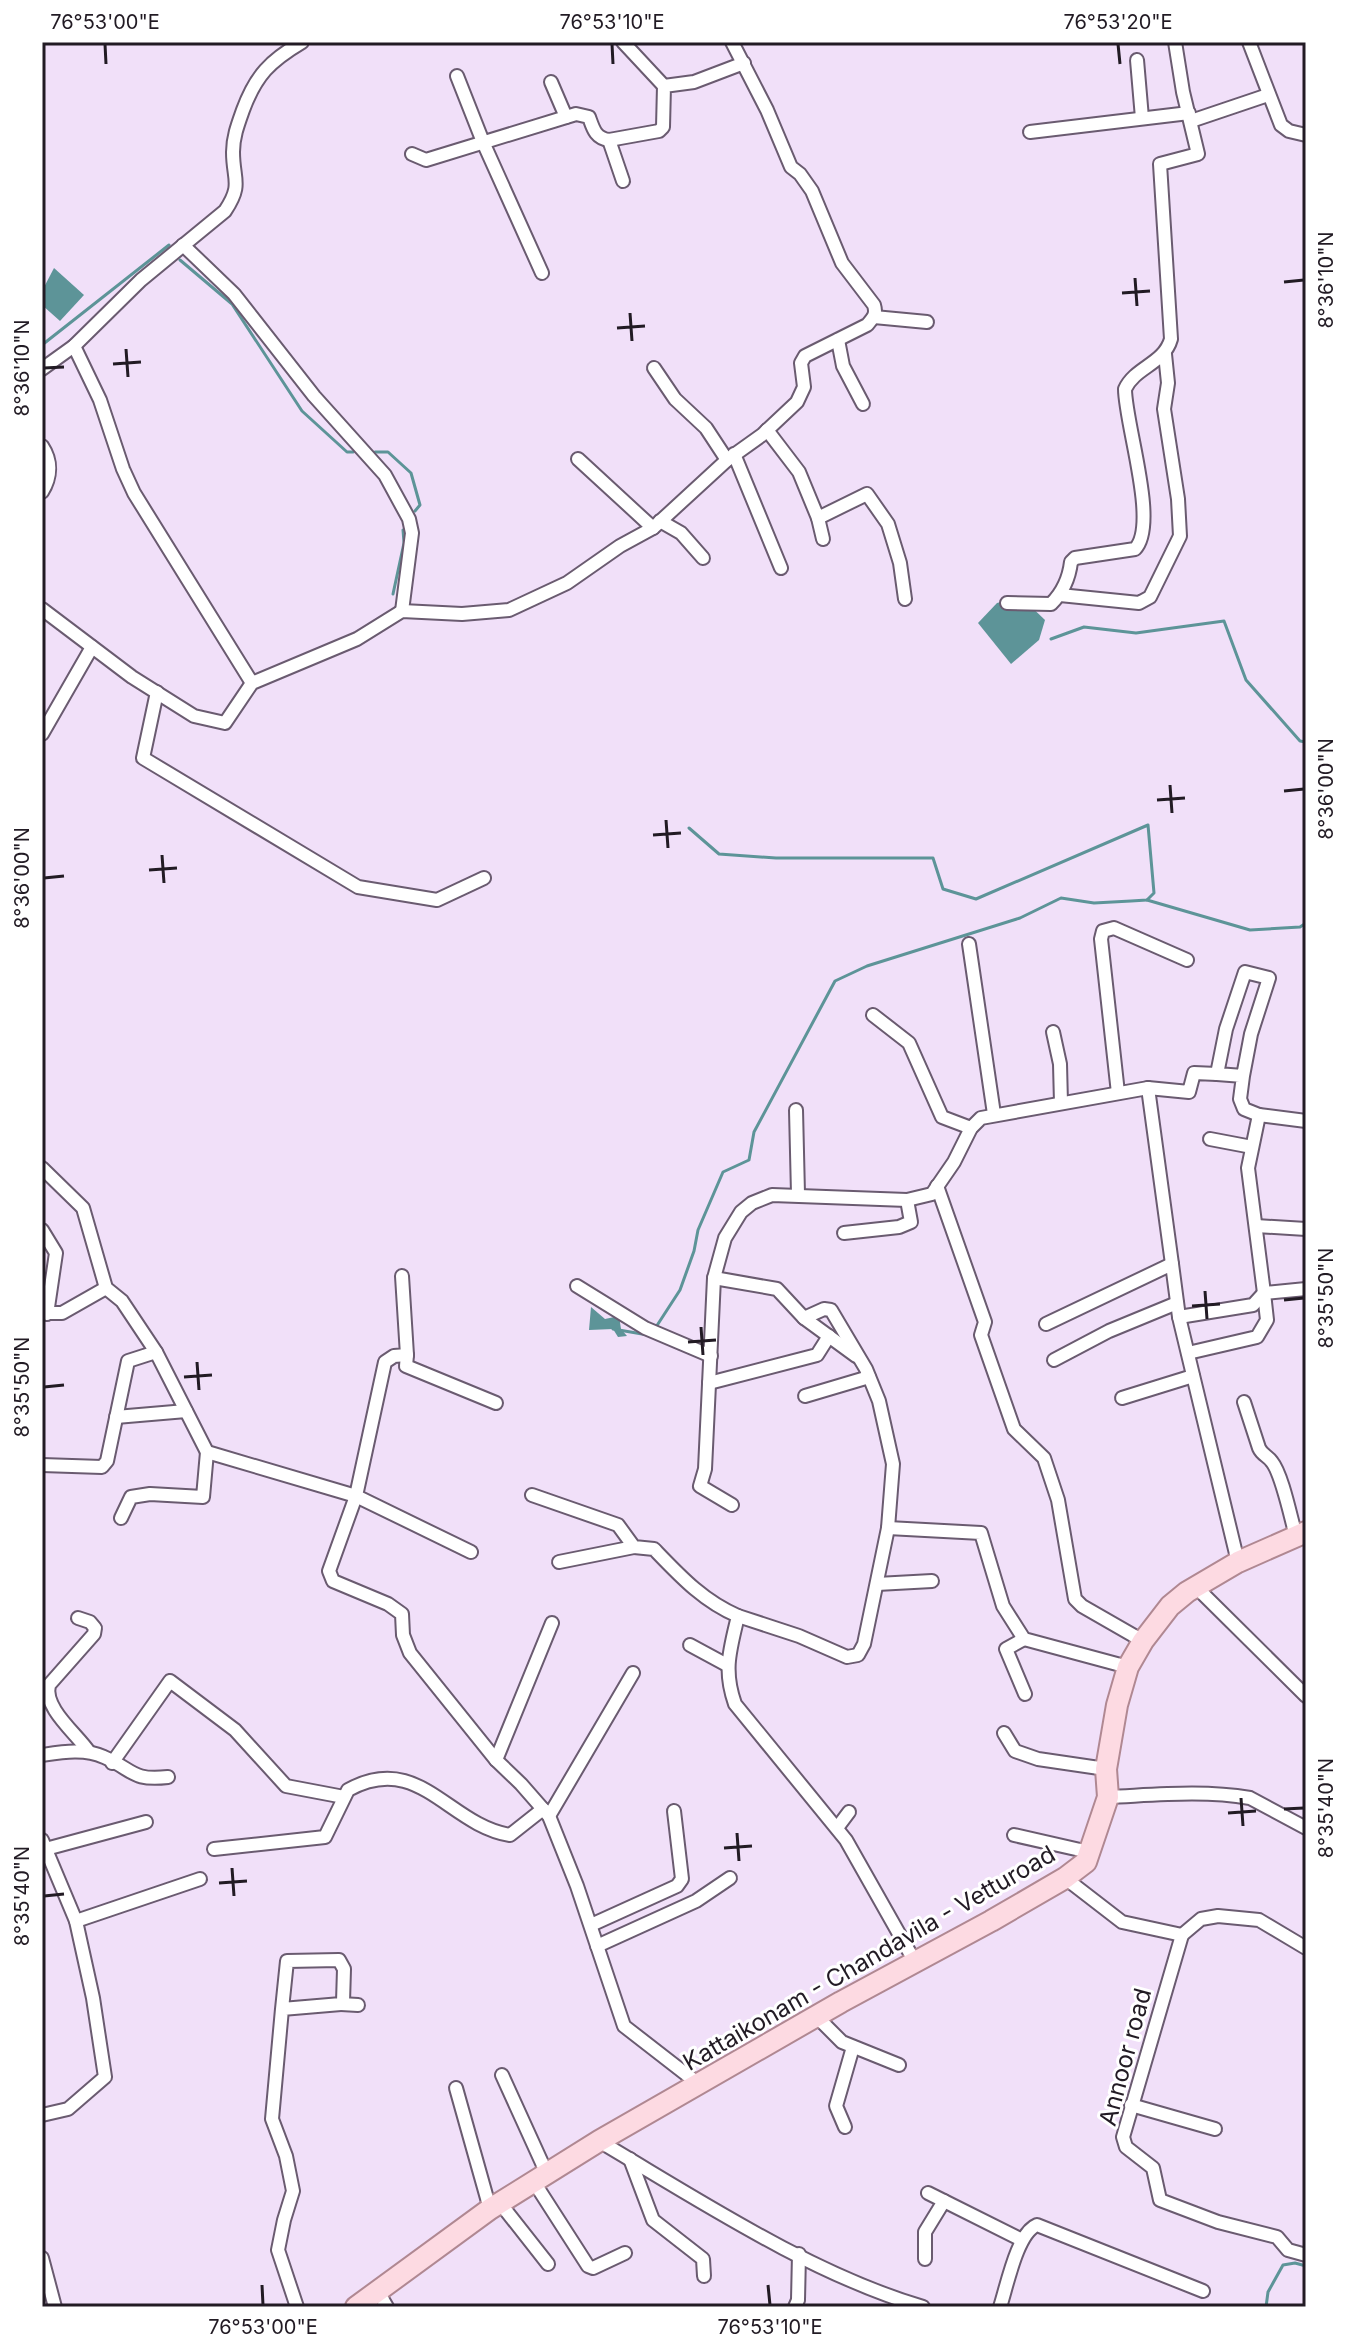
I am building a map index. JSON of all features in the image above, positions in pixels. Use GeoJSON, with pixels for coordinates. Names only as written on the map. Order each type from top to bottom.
{"type":"FeatureCollection","features":[{"type":"Feature","properties":{"kind":"main road","name":"Kattaikonam - Chandavila - Vetturoad"},"geometry":{"type":"LineString","coordinates":[[356,2307],[382,2298],[495,2206],[599,2141],[1065,1878],[1086,1862],[1108,1797],[1106,1769],[1117,1705],[1128,1667],[1143,1641],[1170,1606],[1196,1587],[1238,1562],[1301,1534]]}},
{"type":"Feature","properties":{"kind":"street"},"geometry":{"type":"LineString","coordinates":[[42,369],[74,346],[141,280],[225,211],[233,198],[237,182],[234,135],[253,84],[267,66],[302,42]]}},
{"type":"Feature","properties":{"kind":"street"},"geometry":{"type":"LineString","coordinates":[[412,154],[426,160],[582,113],[589,117],[597,136],[609,140],[659,131],[663,127],[664,86],[623,42]]}},
{"type":"Feature","properties":{"kind":"street"},"geometry":{"type":"LineString","coordinates":[[42,609],[194,716],[225,723],[252,683],[357,639],[402,611],[462,614],[509,610],[567,583],[657,524],[731,457],[767,430],[803,394],[801,363],[805,356],[867,325],[874,317],[874,305],[842,263],[812,191],[791,167],[732,42]]}},
{"type":"Feature","properties":{"kind":"street"},"geometry":{"type":"LineString","coordinates":[[1060,595],[1139,603],[1150,597],[1180,536],[1178,499],[1164,409],[1168,383],[1165,354],[1171,339],[1160,164],[1198,154],[1175,42]]}},
{"type":"Feature","properties":{"kind":"street"},"geometry":{"type":"LineString","coordinates":[[1249,42],[1281,125],[1289,131],[1306,135]]}},
{"type":"Feature","properties":{"kind":"street"},"geometry":{"type":"LineString","coordinates":[[1137,60],[1142,118]]}},
{"type":"Feature","properties":{"kind":"street"},"geometry":{"type":"LineString","coordinates":[[664,86],[694,82],[744,63]]}},
{"type":"Feature","properties":{"kind":"street"},"geometry":{"type":"LineString","coordinates":[[457,76],[542,273]]}},
{"type":"Feature","properties":{"kind":"street"},"geometry":{"type":"LineString","coordinates":[[551,82],[566,117]]}},
{"type":"Feature","properties":{"kind":"street"},"geometry":{"type":"LineString","coordinates":[[1030,132],[1142,118],[1190,117],[1268,95]]}},
{"type":"Feature","properties":{"kind":"street"},"geometry":{"type":"LineString","coordinates":[[609,140],[623,181]]}},
{"type":"Feature","properties":{"kind":"street"},"geometry":{"type":"LineString","coordinates":[[183,245],[234,294],[314,396],[385,475],[409,519],[412,533],[402,611]]}},
{"type":"Feature","properties":{"kind":"street"},"geometry":{"type":"LineString","coordinates":[[874,317],[927,322]]}},
{"type":"Feature","properties":{"kind":"street"},"geometry":{"type":"LineString","coordinates":[[838,340],[843,366],[863,404]]}},
{"type":"Feature","properties":{"kind":"street"},"geometry":{"type":"LineString","coordinates":[[74,346],[100,400],[134,493],[252,683]]}},
{"type":"Feature","properties":{"kind":"street"},"geometry":{"type":"LineString","coordinates":[[1007,603],[1051,604],[1060,595],[1075,558],[1135,549],[1140,544],[1143,504],[1125,389],[1129,380],[1165,354]]}},
{"type":"Feature","properties":{"kind":"street"},"geometry":{"type":"LineString","coordinates":[[654,368],[675,399],[731,457],[781,568]]}},
{"type":"Feature","properties":{"kind":"street"},"geometry":{"type":"LineString","coordinates":[[767,430],[780,443],[799,472],[823,539]]}},
{"type":"Feature","properties":{"kind":"street"},"geometry":{"type":"LineString","coordinates":[[42,446],[50,465],[48,481],[42,492]]}},
{"type":"Feature","properties":{"kind":"street"},"geometry":{"type":"LineString","coordinates":[[578,459],[657,524],[681,533],[703,558]]}},
{"type":"Feature","properties":{"kind":"street"},"geometry":{"type":"LineString","coordinates":[[818,518],[867,494],[888,524],[900,563],[905,599]]}},
{"type":"Feature","properties":{"kind":"street"},"geometry":{"type":"LineString","coordinates":[[42,734],[92,647]]}},
{"type":"Feature","properties":{"kind":"street"},"geometry":{"type":"LineString","coordinates":[[157,692],[143,758],[358,887],[437,900],[484,878]]}},
{"type":"Feature","properties":{"kind":"street"},"geometry":{"type":"LineString","coordinates":[[1118,1093],[1101,939],[1103,931],[1114,928],[1187,960]]}},
{"type":"Feature","properties":{"kind":"street"},"geometry":{"type":"LineString","coordinates":[[969,944],[994,1114]]}},
{"type":"Feature","properties":{"kind":"street"},"geometry":{"type":"LineString","coordinates":[[1217,1074],[1226,1029],[1245,972],[1269,978],[1251,1034],[1240,1099],[1244,1109],[1259,1115],[1306,1121]]}},
{"type":"Feature","properties":{"kind":"street"},"geometry":{"type":"LineString","coordinates":[[873,1015],[909,1043],[942,1117],[971,1128]]}},
{"type":"Feature","properties":{"kind":"street"},"geometry":{"type":"LineString","coordinates":[[1053,1032],[1060,1064],[1061,1103]]}},
{"type":"Feature","properties":{"kind":"street"},"geometry":{"type":"LineString","coordinates":[[732,1505],[700,1486],[705,1469],[714,1278],[725,1238],[741,1212],[752,1203],[772,1195],[907,1200],[932,1194],[954,1162],[971,1128],[981,1118],[1148,1088],[1189,1092],[1194,1073],[1243,1076]]}},
{"type":"Feature","properties":{"kind":"street"},"geometry":{"type":"LineString","coordinates":[[1148,1088],[1179,1317],[1238,1562]]}},
{"type":"Feature","properties":{"kind":"street"},"geometry":{"type":"LineString","coordinates":[[796,1110],[798,1194]]}},
{"type":"Feature","properties":{"kind":"street"},"geometry":{"type":"LineString","coordinates":[[1188,1353],[1257,1337],[1267,1320],[1248,1168],[1259,1115]]}},
{"type":"Feature","properties":{"kind":"street"},"geometry":{"type":"LineString","coordinates":[[1210,1139],[1252,1147]]}},
{"type":"Feature","properties":{"kind":"street"},"geometry":{"type":"LineString","coordinates":[[42,1168],[83,1208],[106,1288],[122,1301],[156,1352],[207,1452],[203,1497],[150,1494],[131,1497],[121,1518]]}},
{"type":"Feature","properties":{"kind":"street"},"geometry":{"type":"LineString","coordinates":[[937,1186],[985,1322],[981,1335],[1014,1429],[1044,1458],[1058,1500],[1075,1599],[1143,1641]]}},
{"type":"Feature","properties":{"kind":"street"},"geometry":{"type":"LineString","coordinates":[[844,1233],[899,1227],[911,1222],[907,1200]]}},
{"type":"Feature","properties":{"kind":"street"},"geometry":{"type":"LineString","coordinates":[[1256,1226],[1306,1229]]}},
{"type":"Feature","properties":{"kind":"street"},"geometry":{"type":"LineString","coordinates":[[42,1230],[56,1253],[44,1313],[62,1313],[106,1288]]}},
{"type":"Feature","properties":{"kind":"street"},"geometry":{"type":"LineString","coordinates":[[1046,1324],[1172,1264]]}},
{"type":"Feature","properties":{"kind":"street"},"geometry":{"type":"LineString","coordinates":[[402,1276],[406,1366],[496,1403]]}},
{"type":"Feature","properties":{"kind":"street"},"geometry":{"type":"LineString","coordinates":[[714,1278],[777,1289],[804,1318],[861,1360]]}},
{"type":"Feature","properties":{"kind":"street"},"geometry":{"type":"LineString","coordinates":[[577,1286],[645,1328],[711,1356]]}},
{"type":"Feature","properties":{"kind":"street"},"geometry":{"type":"LineString","coordinates":[[1179,1317],[1253,1305],[1264,1293],[1306,1289]]}},
{"type":"Feature","properties":{"kind":"street"},"geometry":{"type":"LineString","coordinates":[[1054,1360],[1109,1331],[1177,1303]]}},
{"type":"Feature","properties":{"kind":"street"},"geometry":{"type":"LineString","coordinates":[[559,1562],[634,1547],[654,1549],[695,1591],[721,1609],[799,1636],[847,1657],[858,1655],[864,1644],[888,1528],[893,1464],[879,1401],[861,1360],[831,1310],[824,1309],[804,1318]]}},
{"type":"Feature","properties":{"kind":"street"},"geometry":{"type":"LineString","coordinates":[[709,1383],[817,1355],[829,1336]]}},
{"type":"Feature","properties":{"kind":"street"},"geometry":{"type":"LineString","coordinates":[[42,1465],[102,1467],[107,1461],[128,1361],[156,1352]]}},
{"type":"Feature","properties":{"kind":"street"},"geometry":{"type":"LineString","coordinates":[[407,1355],[394,1356],[385,1362],[356,1496],[329,1571],[333,1581],[388,1604],[402,1614],[403,1635],[410,1653],[496,1760],[546,1812],[591,1925],[624,2026],[700,2085]]}},
{"type":"Feature","properties":{"kind":"street"},"geometry":{"type":"LineString","coordinates":[[1122,1398],[1193,1376]]}},
{"type":"Feature","properties":{"kind":"street"},"geometry":{"type":"LineString","coordinates":[[805,1396],[869,1377]]}},
{"type":"Feature","properties":{"kind":"street"},"geometry":{"type":"LineString","coordinates":[[1244,1402],[1259,1448],[1272,1461],[1301,1534]]}},
{"type":"Feature","properties":{"kind":"street"},"geometry":{"type":"LineString","coordinates":[[116,1417],[186,1411]]}},
{"type":"Feature","properties":{"kind":"street"},"geometry":{"type":"LineString","coordinates":[[207,1452],[356,1496],[471,1552]]}},
{"type":"Feature","properties":{"kind":"street"},"geometry":{"type":"LineString","coordinates":[[532,1495],[618,1525],[634,1547]]}},
{"type":"Feature","properties":{"kind":"street"},"geometry":{"type":"LineString","coordinates":[[888,1528],[981,1533],[1003,1606],[1024,1639],[1128,1667]]}},
{"type":"Feature","properties":{"kind":"street"},"geometry":{"type":"LineString","coordinates":[[877,1584],[932,1581]]}},
{"type":"Feature","properties":{"kind":"street"},"geometry":{"type":"LineString","coordinates":[[1196,1587],[1306,1696]]}},
{"type":"Feature","properties":{"kind":"street"},"geometry":{"type":"LineString","coordinates":[[738,1616],[727,1665],[728,1685],[735,1704],[837,1828],[873,1885],[915,1962]]}},
{"type":"Feature","properties":{"kind":"street"},"geometry":{"type":"LineString","coordinates":[[78,1618],[90,1622],[95,1628],[94,1634],[49,1685],[48,1706],[78,1736],[89,1752]]}},
{"type":"Feature","properties":{"kind":"street"},"geometry":{"type":"LineString","coordinates":[[496,1760],[552,1623]]}},
{"type":"Feature","properties":{"kind":"street"},"geometry":{"type":"LineString","coordinates":[[1024,1639],[1006,1649],[1025,1694]]}},
{"type":"Feature","properties":{"kind":"street"},"geometry":{"type":"LineString","coordinates":[[690,1645],[727,1665]]}},
{"type":"Feature","properties":{"kind":"street"},"geometry":{"type":"LineString","coordinates":[[214,1849],[325,1837],[348,1790],[370,1780],[388,1778],[409,1781],[494,1832],[510,1835],[546,1812],[633,1673]]}},
{"type":"Feature","properties":{"kind":"street"},"geometry":{"type":"LineString","coordinates":[[112,1763],[170,1681],[235,1730],[286,1786],[344,1797]]}},
{"type":"Feature","properties":{"kind":"street"},"geometry":{"type":"LineString","coordinates":[[1004,1733],[1015,1751],[1106,1769]]}},
{"type":"Feature","properties":{"kind":"street"},"geometry":{"type":"LineString","coordinates":[[42,1755],[89,1752],[106,1757],[144,1779],[168,1777]]}},
{"type":"Feature","properties":{"kind":"street"},"geometry":{"type":"LineString","coordinates":[[1108,1797],[1210,1793],[1250,1798],[1306,1828]]}},
{"type":"Feature","properties":{"kind":"street"},"geometry":{"type":"LineString","coordinates":[[591,1925],[677,1886],[682,1879],[674,1811]]}},
{"type":"Feature","properties":{"kind":"street"},"geometry":{"type":"LineString","coordinates":[[837,1828],[849,1812]]}},
{"type":"Feature","properties":{"kind":"street"},"geometry":{"type":"LineString","coordinates":[[42,2115],[68,2109],[105,2077],[93,1998],[76,1921],[43,1846],[146,1822]]}},
{"type":"Feature","properties":{"kind":"street"},"geometry":{"type":"LineString","coordinates":[[1014,1835],[1089,1852]]}},
{"type":"Feature","properties":{"kind":"street"},"geometry":{"type":"LineString","coordinates":[[597,1946],[696,1901],[730,1878]]}},
{"type":"Feature","properties":{"kind":"street"},"geometry":{"type":"LineString","coordinates":[[1065,1878],[1122,1922],[1182,1935],[1201,1919],[1218,1916],[1259,1920],[1306,1948]]}},
{"type":"Feature","properties":{"kind":"street"},"geometry":{"type":"LineString","coordinates":[[76,1921],[200,1879]]}},
{"type":"Feature","properties":{"kind":"street","name":"Annoor road"},"geometry":{"type":"LineString","coordinates":[[1182,1935],[1131,2105],[1123,2137],[1126,2147],[1153,2168],[1160,2200],[1218,2222],[1277,2237],[1288,2250],[1306,2255]]}},
{"type":"Feature","properties":{"kind":"street"},"geometry":{"type":"LineString","coordinates":[[297,2307],[278,2250],[293,2191],[286,2156],[272,2119],[287,1961],[339,1960],[344,1969],[341,2004]]}},
{"type":"Feature","properties":{"kind":"street"},"geometry":{"type":"LineString","coordinates":[[282,2009],[358,2005]]}},
{"type":"Feature","properties":{"kind":"street"},"geometry":{"type":"LineString","coordinates":[[816,2016],[842,2042],[899,2065]]}},
{"type":"Feature","properties":{"kind":"street"},"geometry":{"type":"LineString","coordinates":[[845,2127],[836,2106],[853,2047]]}},
{"type":"Feature","properties":{"kind":"street"},"geometry":{"type":"LineString","coordinates":[[502,2075],[540,2178],[588,2266],[593,2268],[625,2253]]}},
{"type":"Feature","properties":{"kind":"street"},"geometry":{"type":"LineString","coordinates":[[456,2088],[495,2206],[548,2264]]}},
{"type":"Feature","properties":{"kind":"street"},"geometry":{"type":"LineString","coordinates":[[1131,2105],[1215,2129]]}},
{"type":"Feature","properties":{"kind":"street"},"geometry":{"type":"LineString","coordinates":[[599,2141],[746,2228],[868,2288],[921,2307]]}},
{"type":"Feature","properties":{"kind":"street"},"geometry":{"type":"LineString","coordinates":[[630,2159],[653,2220],[703,2259],[704,2276]]}},
{"type":"Feature","properties":{"kind":"street"},"geometry":{"type":"LineString","coordinates":[[928,2193],[1022,2240]]}},
{"type":"Feature","properties":{"kind":"street"},"geometry":{"type":"LineString","coordinates":[[925,2259],[925,2232],[944,2201]]}},
{"type":"Feature","properties":{"kind":"street"},"geometry":{"type":"LineString","coordinates":[[1000,2307],[1022,2240],[1029,2228],[1037,2225],[1203,2291]]}},
{"type":"Feature","properties":{"kind":"street"},"geometry":{"type":"LineString","coordinates":[[795,2307],[798,2300],[799,2254]]}},
{"type":"Feature","properties":{"kind":"street"},"geometry":{"type":"LineString","coordinates":[[42,2258],[55,2307]]}},
{"type":"Feature","properties":{"kind":"shaded area"},"geometry":{"type":"Polygon","coordinates":[[[54,268],[84,295],[60,321],[42,305],[42,291],[54,268]]]}},
{"type":"Feature","properties":{"kind":"shaded area"},"geometry":{"type":"Polygon","coordinates":[[[1021,597],[1045,620],[1039,640],[1011,664],[978,623],[997,603],[1021,597]]]}},
{"type":"Feature","properties":{"kind":"shaded area"},"geometry":{"type":"Polygon","coordinates":[[[591,1307],[605,1319],[619,1316],[621,1329],[627,1336],[618,1337],[613,1329],[589,1330],[591,1307]]]}},
{"type":"Feature","properties":{"kind":"waterway"},"geometry":{"type":"LineString","coordinates":[[42,345],[169,245]]}},
{"type":"Feature","properties":{"kind":"waterway"},"geometry":{"type":"LineString","coordinates":[[180,260],[232,304],[302,411],[347,452],[353,452]]}},
{"type":"Feature","properties":{"kind":"waterway"},"geometry":{"type":"LineString","coordinates":[[375,452],[388,452],[411,473],[420,505],[415,511]]}},
{"type":"Feature","properties":{"kind":"waterway"},"geometry":{"type":"LineString","coordinates":[[393,594],[404,543],[403,530]]}},
{"type":"Feature","properties":{"kind":"waterway"},"geometry":{"type":"LineString","coordinates":[[1051,639],[1084,627],[1136,633],[1224,621],[1246,680],[1300,741],[1306,742]]}},
{"type":"Feature","properties":{"kind":"waterway"},"geometry":{"type":"LineString","coordinates":[[656,1327],[680,1290],[698,1230],[723,1172],[749,1160],[754,1132],[835,981],[867,966],[1020,918],[1061,898],[1094,903],[1147,900],[1154,893],[1148,825],[976,899],[943,889],[933,858],[776,858],[719,854],[689,828]]}},
{"type":"Feature","properties":{"kind":"waterway"},"geometry":{"type":"LineString","coordinates":[[1147,900],[1250,930],[1300,927],[1306,923]]}},
{"type":"Feature","properties":{"kind":"waterway"},"geometry":{"type":"LineString","coordinates":[[613,1329],[648,1335]]}},
{"type":"Feature","properties":{"kind":"waterway"},"geometry":{"type":"LineString","coordinates":[[1266,2307],[1268,2292],[1283,2265],[1295,2263],[1306,2266]]}}]}
